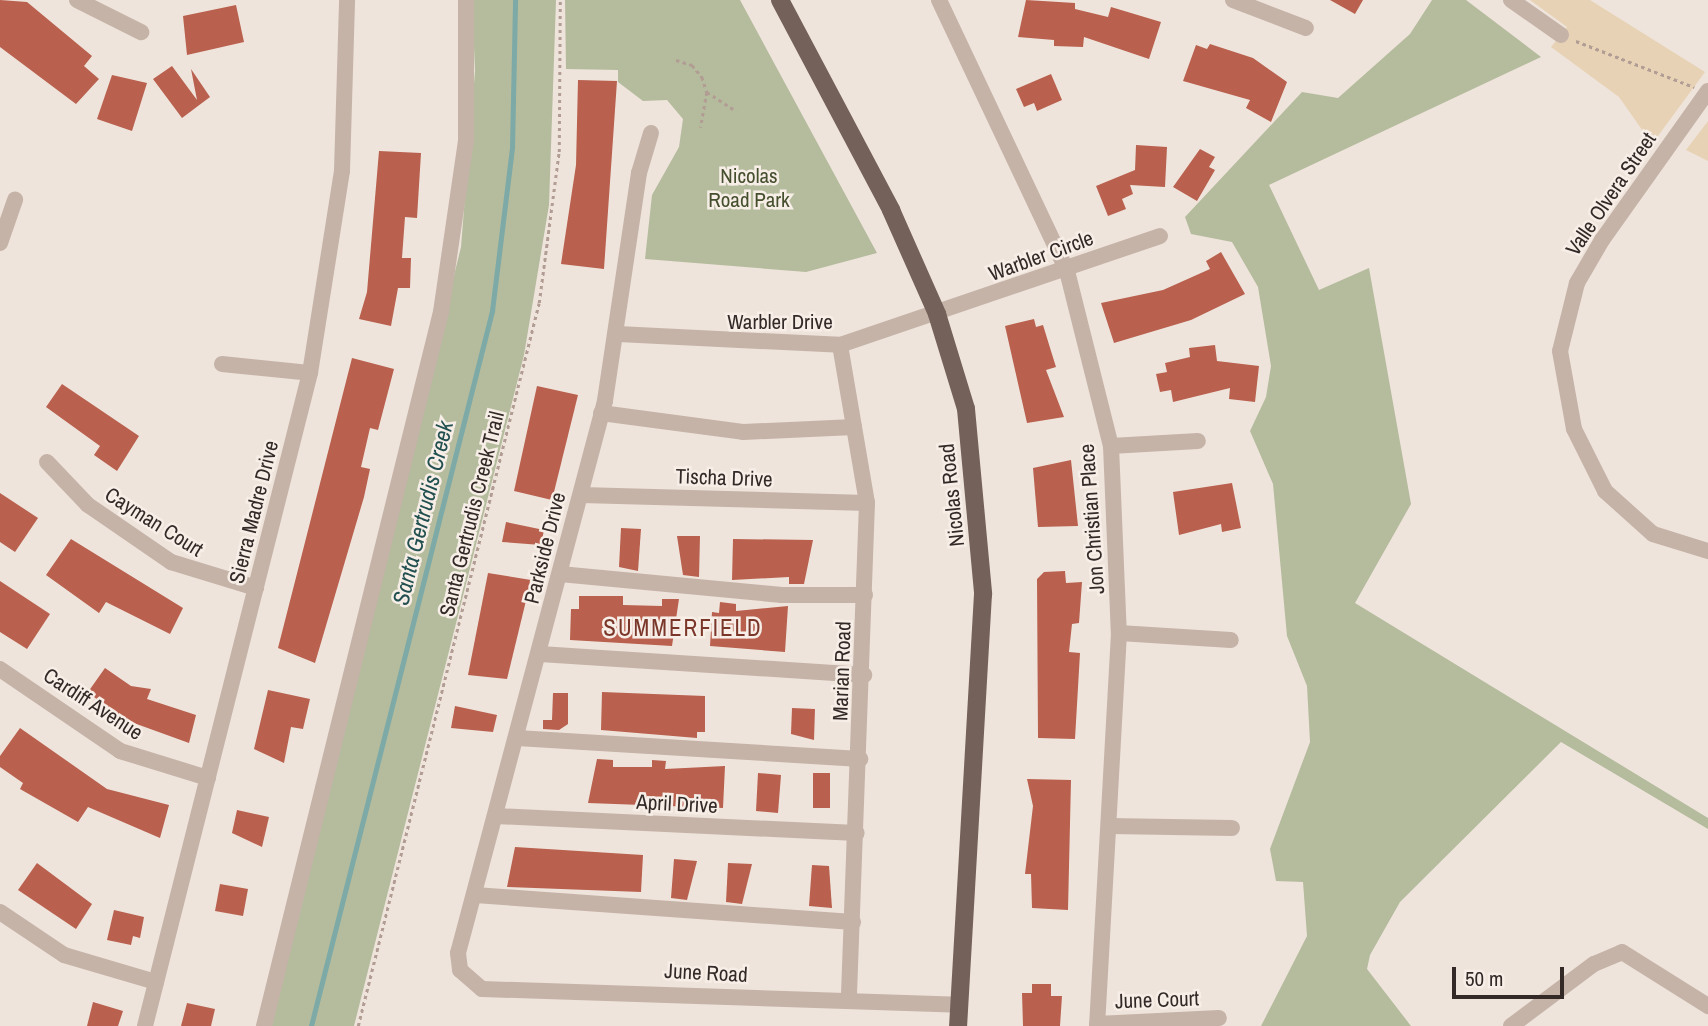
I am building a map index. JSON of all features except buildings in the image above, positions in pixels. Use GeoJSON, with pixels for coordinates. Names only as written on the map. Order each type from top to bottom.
{"type":"FeatureCollection","features":[{"type":"Feature","properties":{"kind":"main road","name":"Nicolas Road"},"geometry":{"type":"LineString","coordinates":[[780,0],[891,210],[937,314],[966,409],[983,594],[958,1026]]}},
{"type":"Feature","properties":{"kind":"street"},"geometry":{"type":"LineString","coordinates":[[77,0],[141,32]]}},
{"type":"Feature","properties":{"kind":"street","name":"Sierra Madre Drive"},"geometry":{"type":"LineString","coordinates":[[145,1026],[310,373],[342,171],[347,0]]}},
{"type":"Feature","properties":{"kind":"street"},"geometry":{"type":"LineString","coordinates":[[264,1026],[441,312],[466,141],[466,0]]}},
{"type":"Feature","properties":{"kind":"street","name":"Jon Christian Place"},"geometry":{"type":"LineString","coordinates":[[939,0],[1067,271],[1111,446],[1119,633],[1097,1025]]}},
{"type":"Feature","properties":{"kind":"street"},"geometry":{"type":"LineString","coordinates":[[1233,0],[1306,27]]}},
{"type":"Feature","properties":{"kind":"street"},"geometry":{"type":"LineString","coordinates":[[1511,0],[1561,35]]}},
{"type":"Feature","properties":{"kind":"street","name":"Valle Olvera Street"},"geometry":{"type":"LineString","coordinates":[[1707,94],[1602,240],[1577,283],[1560,351],[1573,429],[1605,491],[1653,534],[1708,551]]}},
{"type":"Feature","properties":{"kind":"street","name":"Parkside Drive"},"geometry":{"type":"LineString","coordinates":[[460,970],[458,953],[540,654],[601,413],[618,334],[639,173],[651,133]]}},
{"type":"Feature","properties":{"kind":"street"},"geometry":{"type":"LineString","coordinates":[[0,243],[15,200]]}},
{"type":"Feature","properties":{"kind":"street","name":"Warbler Circle"},"geometry":{"type":"LineString","coordinates":[[937,314],[1067,271],[1160,236]]}},
{"type":"Feature","properties":{"kind":"street","name":"Warbler Drive"},"geometry":{"type":"LineString","coordinates":[[618,334],[840,345],[937,314]]}},
{"type":"Feature","properties":{"kind":"street","name":"Marian Road"},"geometry":{"type":"LineString","coordinates":[[840,345],[867,503],[864,675],[849,1001]]}},
{"type":"Feature","properties":{"kind":"street"},"geometry":{"type":"LineString","coordinates":[[222,364],[310,373]]}},
{"type":"Feature","properties":{"kind":"street"},"geometry":{"type":"LineString","coordinates":[[601,413],[743,432],[853,427]]}},
{"type":"Feature","properties":{"kind":"street"},"geometry":{"type":"LineString","coordinates":[[1111,446],[1198,441]]}},
{"type":"Feature","properties":{"kind":"street","name":"Cayman Court"},"geometry":{"type":"LineString","coordinates":[[47,462],[88,505],[171,562],[256,588]]}},
{"type":"Feature","properties":{"kind":"street","name":"Tischa Drive"},"geometry":{"type":"LineString","coordinates":[[580,495],[867,503]]}},
{"type":"Feature","properties":{"kind":"street"},"geometry":{"type":"LineString","coordinates":[[561,574],[782,595],[865,595]]}},
{"type":"Feature","properties":{"kind":"street"},"geometry":{"type":"LineString","coordinates":[[1119,633],[1231,640]]}},
{"type":"Feature","properties":{"kind":"street"},"geometry":{"type":"LineString","coordinates":[[540,654],[864,675]]}},
{"type":"Feature","properties":{"kind":"street","name":"Cardiff Avenue"},"geometry":{"type":"LineString","coordinates":[[0,669],[120,751],[208,778]]}},
{"type":"Feature","properties":{"kind":"street"},"geometry":{"type":"LineString","coordinates":[[517,738],[860,759]]}},
{"type":"Feature","properties":{"kind":"street","name":"April Drive"},"geometry":{"type":"LineString","coordinates":[[496,816],[857,833]]}},
{"type":"Feature","properties":{"kind":"street"},"geometry":{"type":"LineString","coordinates":[[1109,827],[1232,828]]}},
{"type":"Feature","properties":{"kind":"street"},"geometry":{"type":"LineString","coordinates":[[475,895],[853,922]]}},
{"type":"Feature","properties":{"kind":"street"},"geometry":{"type":"LineString","coordinates":[[0,912],[64,955],[156,982]]}},
{"type":"Feature","properties":{"kind":"street"},"geometry":{"type":"LineString","coordinates":[[1511,1026],[1594,964],[1622,953],[1708,1006]]}},
{"type":"Feature","properties":{"kind":"street","name":"June Road"},"geometry":{"type":"LineString","coordinates":[[460,970],[482,989],[959,1006]]}},
{"type":"Feature","properties":{"kind":"street","name":"June Court"},"geometry":{"type":"LineString","coordinates":[[1097,1025],[1219,1018]]}},
{"type":"Feature","properties":{"kind":"path","name":"Santa Gertrudis Creek Trail"},"geometry":{"type":"LineString","coordinates":[[358,1026],[539,303],[559,152],[561,0]]}},
{"type":"Feature","properties":{"kind":"path"},"geometry":{"type":"LineString","coordinates":[[1561,35],[1707,94]]}},
{"type":"Feature","properties":{"kind":"path"},"geometry":{"type":"LineString","coordinates":[[676,60],[692,65],[708,92],[736,111]]}},
{"type":"Feature","properties":{"kind":"path"},"geometry":{"type":"LineString","coordinates":[[701,127],[708,92]]}},
{"type":"Feature","properties":{"kind":"green space"},"geometry":{"type":"Polygon","coordinates":[[[472,0],[556,0],[549,205],[524,355],[354,1026],[270,1026],[461,247],[475,71],[472,0]]]}},
{"type":"Feature","properties":{"kind":"green space","name":"Nicolas Road Park"},"geometry":{"type":"Polygon","coordinates":[[[565,0],[740,0],[877,253],[806,272],[645,259],[652,195],[679,147],[683,119],[667,100],[643,101],[618,82],[618,70],[566,69],[565,0]]]}},
{"type":"Feature","properties":{"kind":"green space"},"geometry":{"type":"Polygon","coordinates":[[[1432,0],[1466,0],[1541,57],[1269,185],[1319,290],[1369,268],[1411,504],[1355,603],[1708,818],[1708,829],[1561,742],[1400,902],[1370,955],[1367,969],[1411,1026],[1261,1026],[1307,936],[1303,882],[1276,881],[1270,849],[1310,742],[1307,686],[1287,636],[1273,484],[1250,431],[1266,397],[1271,366],[1258,287],[1232,242],[1191,234],[1185,217],[1302,92],[1338,98],[1410,34],[1432,0]]]}},
{"type":"Feature","properties":{"kind":"sand"},"geometry":{"type":"Polygon","coordinates":[[[1530,0],[1590,0],[1705,72],[1652,144],[1619,97],[1551,47],[1567,27],[1530,0]]]}},
{"type":"Feature","properties":{"kind":"sand"},"geometry":{"type":"Polygon","coordinates":[[[1708,121],[1708,161],[1686,150],[1708,121]]]}},
{"type":"Feature","properties":{"kind":"waterway","name":"Santa Gertrudis Creek"},"geometry":{"type":"LineString","coordinates":[[311,1026],[492,311],[512,148],[515,0]]}},
{"type":"Feature","properties":{"kind":"district","name":"SUMMERFIELD"},"geometry":{"type":"Point","coordinates":[683,628]}}]}
